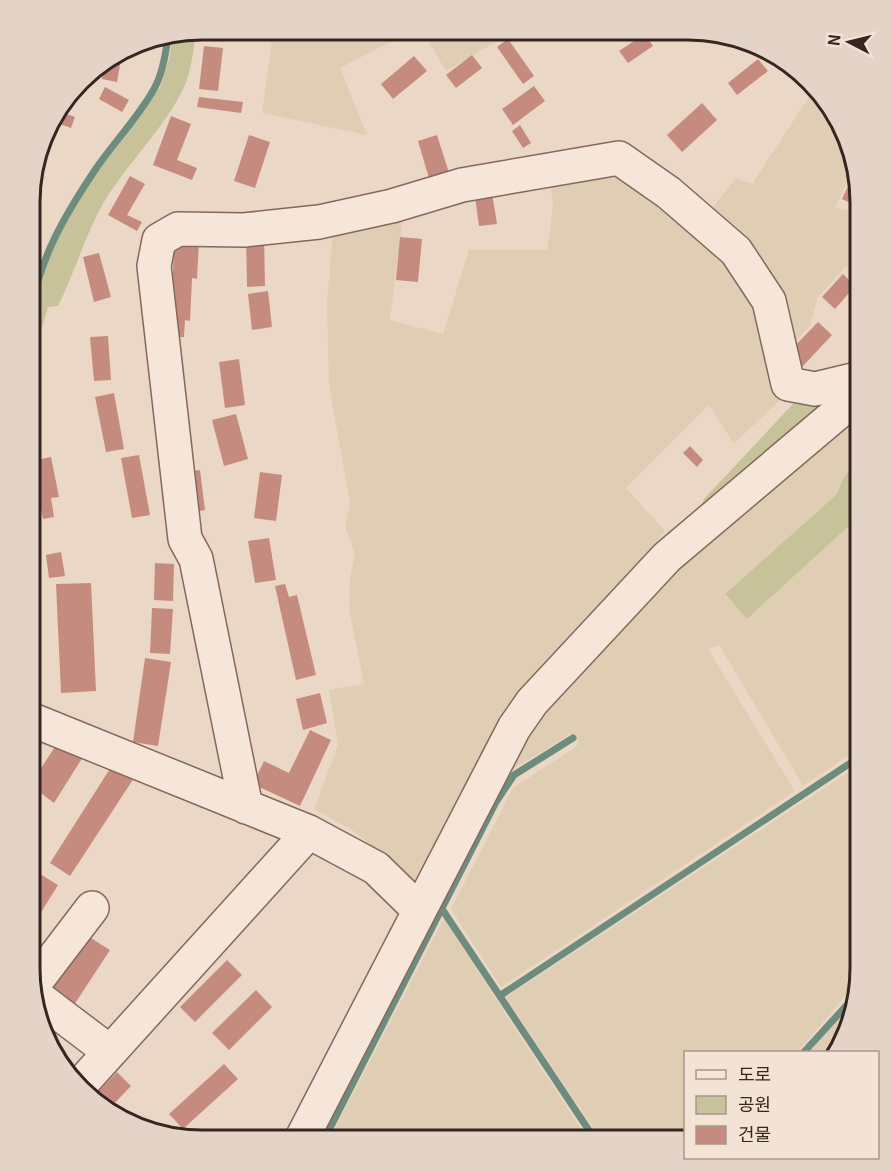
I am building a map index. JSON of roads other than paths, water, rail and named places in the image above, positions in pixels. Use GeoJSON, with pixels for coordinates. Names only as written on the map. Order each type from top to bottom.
{"type":"FeatureCollection","features":[{"type":"Feature","properties":{"kind":"street"},"geometry":{"type":"LineString","coordinates":[[246,807],[196,559],[184,540],[154,266],[159,240],[178,229],[244,230],[319,222],[392,206],[462,185],[619,158],[669,193],[736,251],[769,302],[788,384],[815,389],[850,381]]}},
{"type":"Feature","properties":{"kind":"street"},"geometry":{"type":"LineString","coordinates":[[306,1130],[418,909],[513,729],[532,702],[667,557],[850,402]]}},
{"type":"Feature","properties":{"kind":"street"},"geometry":{"type":"LineString","coordinates":[[40,723],[309,832],[376,868],[418,909]]}},
{"type":"Feature","properties":{"kind":"street"},"geometry":{"type":"LineString","coordinates":[[85,1079],[309,832]]}},
{"type":"Feature","properties":{"kind":"street"},"geometry":{"type":"LineString","coordinates":[[41,975],[92,908]]}},
{"type":"Feature","properties":{"kind":"street"},"geometry":{"type":"LineString","coordinates":[[44,1002],[110,1052]]}},
{"type":"Feature","properties":{"kind":"waterway"},"geometry":{"type":"LineString","coordinates":[[40,276],[55,237],[74,203],[154,89],[162,70],[167,45]]}},
{"type":"Feature","properties":{"kind":"waterway"},"geometry":{"type":"LineString","coordinates":[[329,1130],[496,802],[514,775],[573,738]]}},
{"type":"Feature","properties":{"kind":"waterway"},"geometry":{"type":"LineString","coordinates":[[501,995],[850,763]]}},
{"type":"Feature","properties":{"kind":"waterway"},"geometry":{"type":"LineString","coordinates":[[442,909],[589,1130]]}},
{"type":"Feature","properties":{"kind":"waterway"},"geometry":{"type":"LineString","coordinates":[[805,1051],[845,1007]]}}]}
